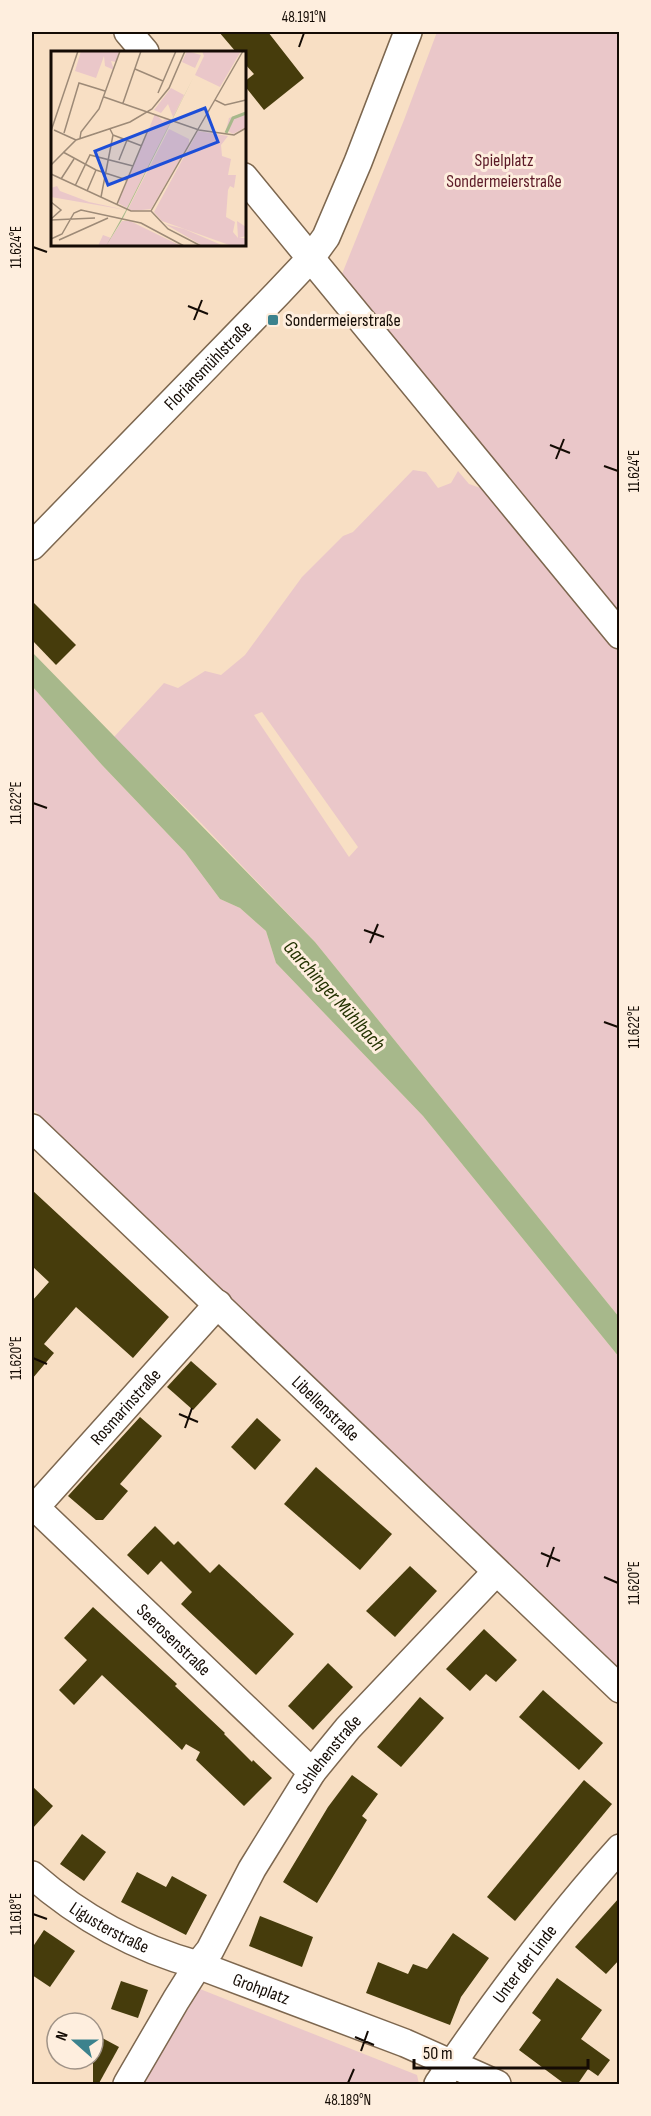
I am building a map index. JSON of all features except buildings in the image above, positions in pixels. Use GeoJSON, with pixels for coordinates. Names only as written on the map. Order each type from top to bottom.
{"type":"FeatureCollection","features":[{"type":"Feature","properties":{"kind":"street"},"geometry":{"type":"LineString","coordinates":[[128,32],[144,51]]}},
{"type":"Feature","properties":{"kind":"street","name":"Floriansmühlstraße"},"geometry":{"type":"LineString","coordinates":[[32,546],[310,259],[326,237],[334,220],[408,32]]}},
{"type":"Feature","properties":{"kind":"street"},"geometry":{"type":"LineString","coordinates":[[246,179],[620,635]]}},
{"type":"Feature","properties":{"kind":"street","name":"Libellenstraße"},"geometry":{"type":"LineString","coordinates":[[32,1128],[620,1689]]}},
{"type":"Feature","properties":{"kind":"street","name":"Rosmarinstraße"},"geometry":{"type":"LineString","coordinates":[[33,1509],[218,1304]]}},
{"type":"Feature","properties":{"kind":"street","name":"Seerosenstraße"},"geometry":{"type":"LineString","coordinates":[[33,1509],[312,1772]]}},
{"type":"Feature","properties":{"kind":"street","name":"Schlehenstraße"},"geometry":{"type":"LineString","coordinates":[[198,1965],[210,1950],[252,1869],[312,1772],[348,1728],[496,1572]]}},
{"type":"Feature","properties":{"kind":"street","name":"Unter der Linde"},"geometry":{"type":"LineString","coordinates":[[446,2074],[540,1942],[620,1848]]}},
{"type":"Feature","properties":{"kind":"street","name":"Ligusterstraße"},"geometry":{"type":"LineString","coordinates":[[32,1875],[75,1909],[107,1929],[166,1956],[198,1965]]}},
{"type":"Feature","properties":{"kind":"street"},"geometry":{"type":"LineString","coordinates":[[127,2085],[198,1965]]}},
{"type":"Feature","properties":{"kind":"street","name":"Grohplatz"},"geometry":{"type":"LineString","coordinates":[[198,1965],[405,2043],[446,2074],[497,2085]]}},
{"type":"Feature","properties":{"kind":"green space","name":"Spielplatz Sondermeierstraße"},"geometry":{"type":"Polygon","coordinates":[[[437,32],[619,32],[619,615],[342,274],[437,32]]]}},
{"type":"Feature","properties":{"kind":"green space"},"geometry":{"type":"Polygon","coordinates":[[[413,470],[426,472],[438,488],[451,483],[458,471],[469,484],[489,491],[619,653],[619,1317],[315,942],[201,823],[114,737],[164,683],[178,688],[205,671],[221,675],[245,655],[302,577],[343,536],[353,532],[413,470]],[[262,712],[254,715],[349,857],[358,847],[262,712]]]}},
{"type":"Feature","properties":{"kind":"green space"},"geometry":{"type":"Polygon","coordinates":[[[32,686],[102,765],[185,852],[220,899],[240,908],[266,931],[276,963],[423,1116],[619,1357],[619,1671],[32,1108],[32,686]]]}},
{"type":"Feature","properties":{"kind":"green space"},"geometry":{"type":"Polygon","coordinates":[[[200,1989],[417,2075],[419,2084],[143,2084],[200,1989]]]}},
{"type":"Feature","properties":{"kind":"water","name":"Garchinger Mühlbach"},"geometry":{"type":"Polygon","coordinates":[[[32,652],[315,942],[619,1317],[619,1357],[423,1116],[276,963],[266,931],[240,908],[220,899],[185,852],[102,765],[32,686],[32,652]]]}},
{"type":"Feature","properties":{"kind":"place","name":"Sondermeierstraße"},"geometry":{"type":"Point","coordinates":[273,320]}}]}
